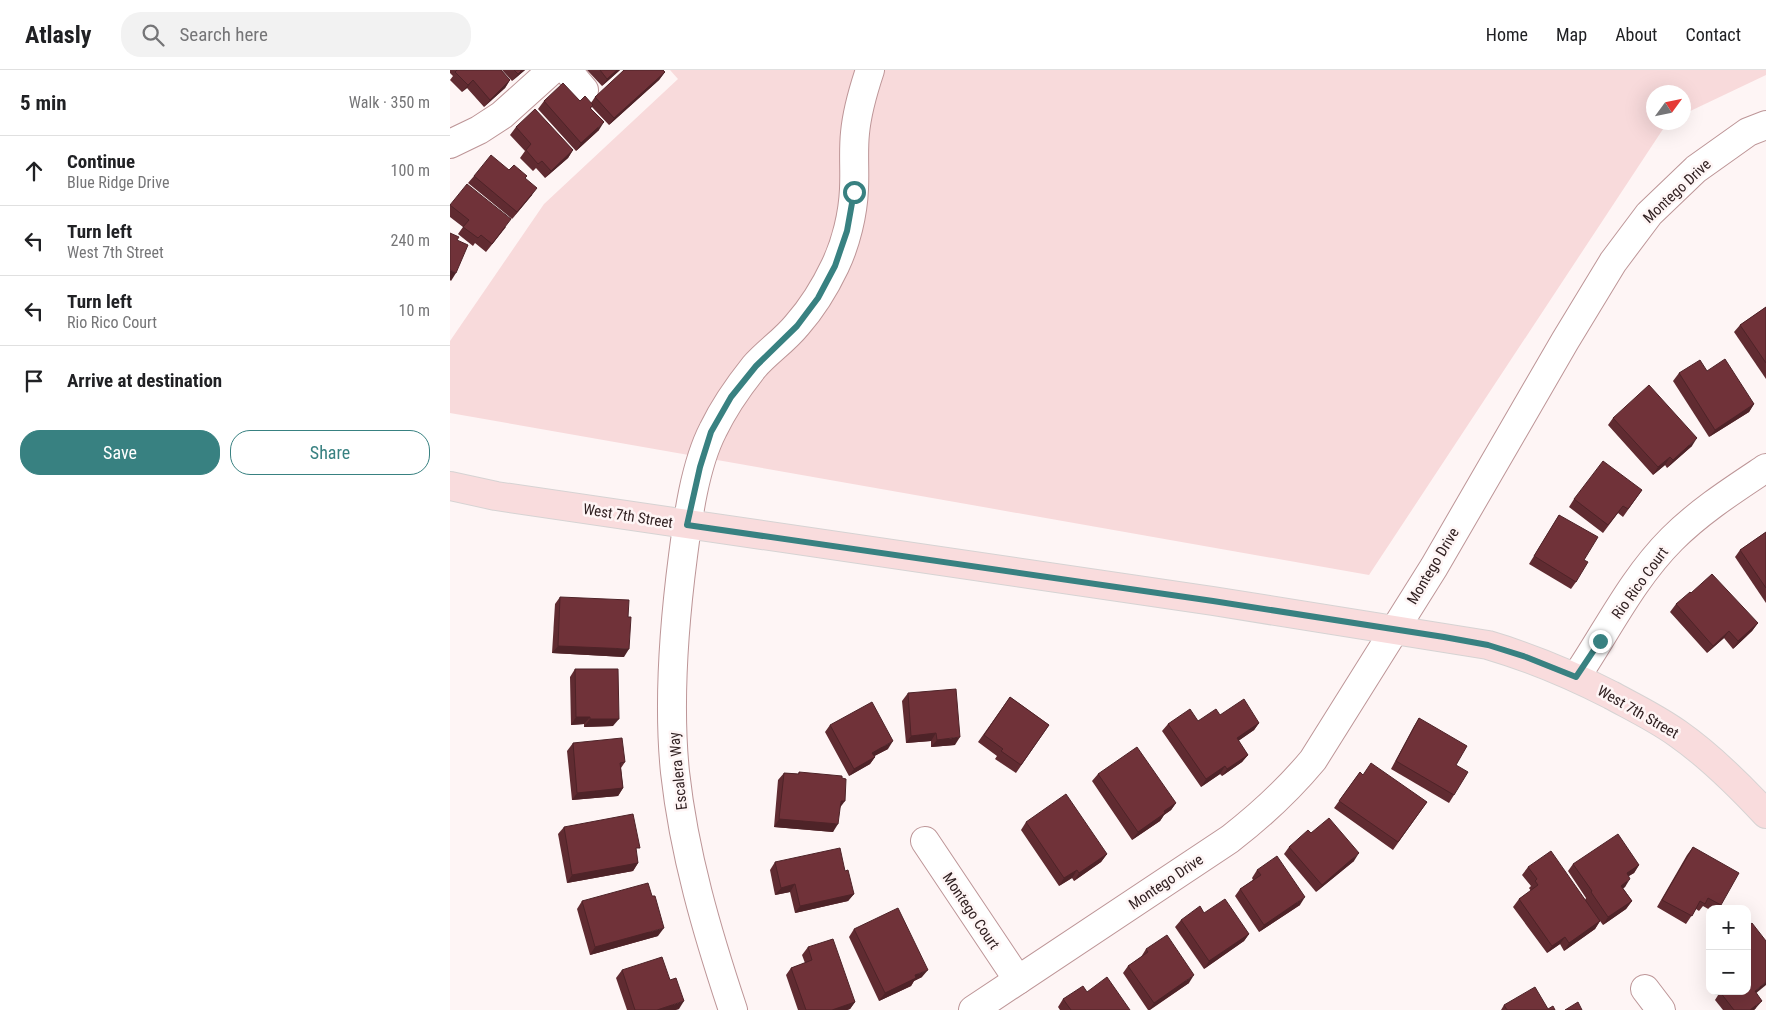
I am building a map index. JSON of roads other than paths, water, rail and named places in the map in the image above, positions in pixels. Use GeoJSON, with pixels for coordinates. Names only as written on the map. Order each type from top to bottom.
{"type":"FeatureCollection","features":[{"type":"Feature","properties":{"kind":"main road","name":"West 7th Street"},"geometry":{"type":"LineString","coordinates":[[450,486],[496,496],[1213,601],[1488,645],[1526,657],[1576,677],[1645,712],[1711,759],[1766,814]]}},
{"type":"Feature","properties":{"kind":"street"},"geometry":{"type":"LineString","coordinates":[[450,144],[479,130],[502,115],[552,70]]}},
{"type":"Feature","properties":{"kind":"street","name":"Escalera Way"},"geometry":{"type":"LineString","coordinates":[[734,1010],[714,953],[691,868],[675,771],[672,686],[679,588],[687,525],[700,467],[711,432],[731,397],[756,366],[797,326],[818,298],[835,266],[847,231],[854,192],[855,134],[860,98],[870,70]]}},
{"type":"Feature","properties":{"kind":"street","name":"Montego Drive"},"geometry":{"type":"LineString","coordinates":[[973,1010],[1230,839],[1259,817],[1290,788],[1313,760],[1434,567],[1613,262],[1649,214],[1696,169],[1748,132],[1766,125]]}},
{"type":"Feature","properties":{"kind":"street","name":"Rio Rico Court"},"geometry":{"type":"LineString","coordinates":[[1576,677],[1624,602],[1671,540],[1698,516],[1766,468]]}},
{"type":"Feature","properties":{"kind":"street","name":"Montego Court"},"geometry":{"type":"LineString","coordinates":[[925,841],[1018,980]]}}]}
